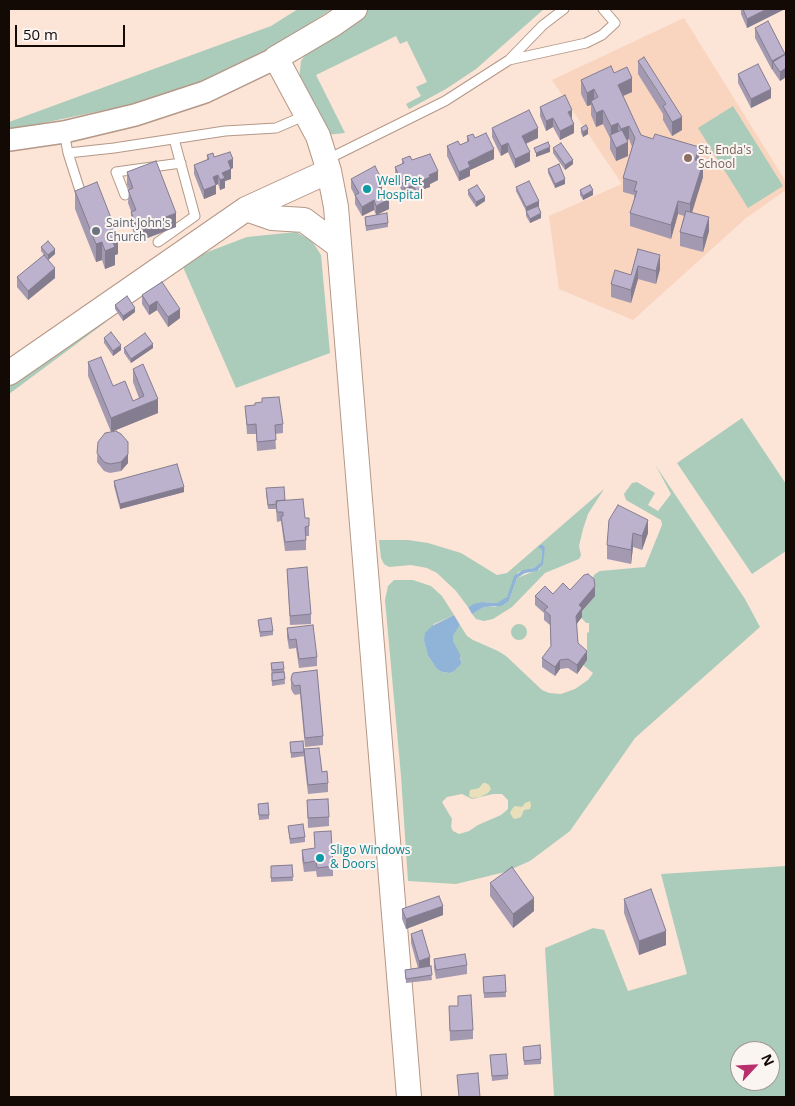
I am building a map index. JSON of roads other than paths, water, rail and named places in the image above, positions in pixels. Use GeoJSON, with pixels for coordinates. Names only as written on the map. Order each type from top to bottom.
{"type":"FeatureCollection","features":[{"type":"Feature","properties":{"kind":"main road"},"geometry":{"type":"LineString","coordinates":[[356,9],[332,26],[276,58],[318,136],[328,166],[336,207],[409,1097]]}},
{"type":"Feature","properties":{"kind":"main road"},"geometry":{"type":"LineString","coordinates":[[9,373],[246,209],[328,166]]}},
{"type":"Feature","properties":{"kind":"main road"},"geometry":{"type":"LineString","coordinates":[[246,209],[272,218],[304,220],[339,246]]}},
{"type":"Feature","properties":{"kind":"street"},"geometry":{"type":"LineString","coordinates":[[9,140],[64,132],[135,115],[205,92],[276,58]]}},
{"type":"Feature","properties":{"kind":"lane"},"geometry":{"type":"LineString","coordinates":[[328,166],[445,101],[509,60],[543,25],[564,9]]}},
{"type":"Feature","properties":{"kind":"lane"},"geometry":{"type":"LineString","coordinates":[[509,60],[586,43],[602,35],[615,22],[603,9]]}},
{"type":"Feature","properties":{"kind":"lane"},"geometry":{"type":"LineString","coordinates":[[68,152],[114,148],[225,132],[276,128],[305,114]]}},
{"type":"Feature","properties":{"kind":"lane"},"geometry":{"type":"LineString","coordinates":[[64,132],[82,197]]}},
{"type":"Feature","properties":{"kind":"lane"},"geometry":{"type":"LineString","coordinates":[[158,242],[195,216],[174,139]]}},
{"type":"Feature","properties":{"kind":"lane"},"geometry":{"type":"LineString","coordinates":[[125,195],[116,172],[181,163]]}},
{"type":"Feature","properties":{"kind":"water"},"geometry":{"type":"Polygon","coordinates":[[[543,545],[545,548],[543,564],[537,571],[525,573],[517,578],[509,601],[501,606],[484,607],[472,614],[468,607],[474,604],[481,602],[497,603],[507,597],[514,576],[523,570],[534,568],[541,562],[542,550],[538,547],[543,545]]]}},
{"type":"Feature","properties":{"kind":"water"},"geometry":{"type":"Polygon","coordinates":[[[454,615],[460,625],[453,636],[453,641],[460,654],[461,664],[454,671],[449,673],[442,672],[437,669],[428,656],[424,641],[425,633],[432,626],[454,615]]]}},
{"type":"Feature","properties":{"kind":"place","name":"St. Enda's School"},"geometry":{"type":"Point","coordinates":[688,158]}},
{"type":"Feature","properties":{"kind":"place","name":"Well Pet Hospital"},"geometry":{"type":"Point","coordinates":[367,189]}},
{"type":"Feature","properties":{"kind":"place","name":"Saint John's Church"},"geometry":{"type":"Point","coordinates":[96,231]}},
{"type":"Feature","properties":{"kind":"place","name":"Sligo Windows & Doors"},"geometry":{"type":"Point","coordinates":[320,858]}}]}
